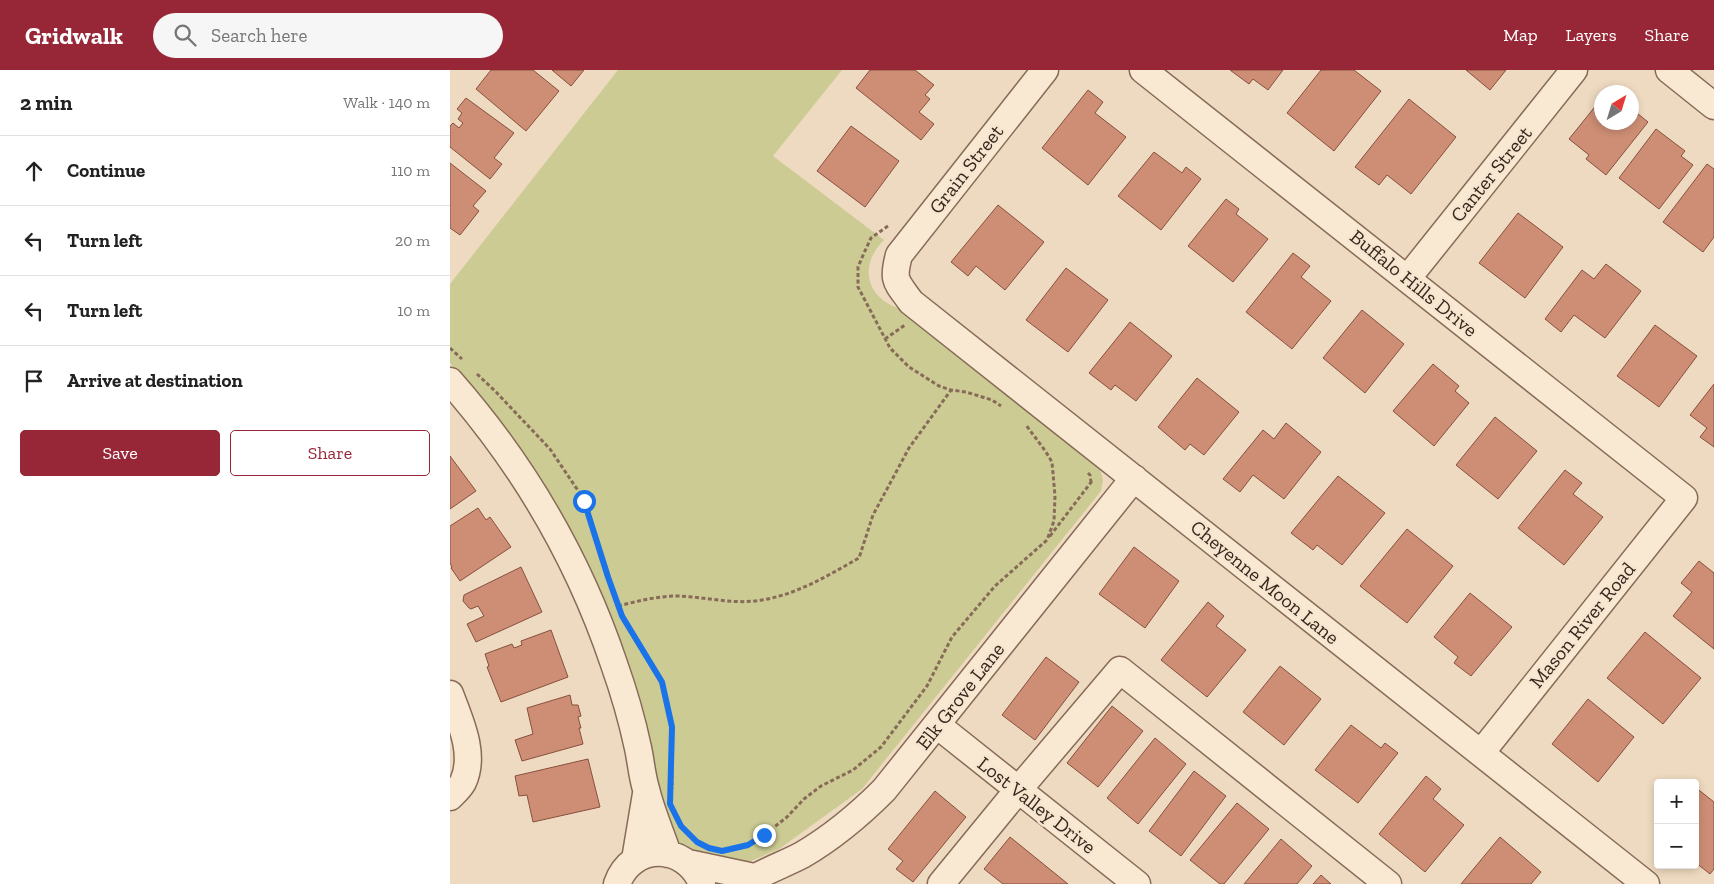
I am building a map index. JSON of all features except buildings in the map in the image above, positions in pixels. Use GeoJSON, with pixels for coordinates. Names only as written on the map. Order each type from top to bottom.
{"type":"FeatureCollection","features":[{"type":"Feature","properties":{"kind":"street","name":"Grain Street"},"geometry":{"type":"LineString","coordinates":[[895,272],[899,256],[908,242],[1044,70]]}},
{"type":"Feature","properties":{"kind":"street","name":"Buffalo Hills Drive"},"geometry":{"type":"LineString","coordinates":[[1143,70],[1684,498]]}},
{"type":"Feature","properties":{"kind":"street","name":"Canter Street"},"geometry":{"type":"LineString","coordinates":[[1407,278],[1574,70]]}},
{"type":"Feature","properties":{"kind":"street"},"geometry":{"type":"LineString","coordinates":[[1669,70],[1714,106]]}},
{"type":"Feature","properties":{"kind":"street","name":"Cheyenne Moon Lane"},"geometry":{"type":"LineString","coordinates":[[895,272],[897,283],[911,302],[1646,884]]}},
{"type":"Feature","properties":{"kind":"street"},"geometry":{"type":"LineString","coordinates":[[457,371],[495,436],[520,471],[547,515],[579,577],[600,624],[615,665],[630,715],[646,791],[678,858],[696,873],[702,884]]}},
{"type":"Feature","properties":{"kind":"street","name":"Elk Grove Lane"},"geometry":{"type":"LineString","coordinates":[[619,876],[647,854],[661,853],[749,881],[802,855],[846,826],[884,790],[1134,478]]}},
{"type":"Feature","properties":{"kind":"street","name":"Mason River Road"},"geometry":{"type":"LineString","coordinates":[[1481,753],[1684,498]]}},
{"type":"Feature","properties":{"kind":"street"},"geometry":{"type":"LineString","coordinates":[[941,884],[1120,670],[1388,884]]}},
{"type":"Feature","properties":{"kind":"street"},"geometry":{"type":"LineString","coordinates":[[450,694],[464,731],[468,765],[462,784],[450,797]]}},
{"type":"Feature","properties":{"kind":"street","name":"Lost Valley Drive"},"geometry":{"type":"LineString","coordinates":[[937,725],[1137,884]]}},
{"type":"Feature","properties":{"kind":"street"},"geometry":{"type":"LineString","coordinates":[[619,876],[646,791]]}},
{"type":"Feature","properties":{"kind":"path"},"geometry":{"type":"LineString","coordinates":[[888,226],[871,238],[867,245],[858,268],[858,287],[890,348],[909,366],[939,386],[992,400],[1005,408]]}},
{"type":"Feature","properties":{"kind":"path"},"geometry":{"type":"LineString","coordinates":[[450,348],[457,371]]}},
{"type":"Feature","properties":{"kind":"path"},"geometry":{"type":"LineString","coordinates":[[476,373],[550,449],[584,501],[613,592]]}},
{"type":"Feature","properties":{"kind":"path"},"geometry":{"type":"LineString","coordinates":[[618,606],[654,598],[678,596],[727,602],[762,600],[808,587],[859,558],[874,515],[909,448],[951,390]]}},
{"type":"Feature","properties":{"kind":"path"},"geometry":{"type":"LineString","coordinates":[[1022,422],[1027,426],[1052,462],[1055,496],[1054,521],[1047,540]]}},
{"type":"Feature","properties":{"kind":"path"},"geometry":{"type":"LineString","coordinates":[[731,849],[748,845],[764,835],[821,786],[853,770],[881,747],[927,686],[952,637],[995,586],[1047,540],[1091,482],[1099,478]]}},
{"type":"Feature","properties":{"kind":"path"},"geometry":{"type":"LineString","coordinates":[[616,599],[620,611]]}},
{"type":"Feature","properties":{"kind":"path"},"geometry":{"type":"LineString","coordinates":[[622,616],[662,682],[672,727],[672,794]]}},
{"type":"Feature","properties":{"kind":"shaded area"},"geometry":{"type":"Polygon","coordinates":[[[618,70],[842,70],[773,156],[884,240],[871,260],[869,270],[873,289],[880,298],[901,309],[1100,469],[1103,480],[1101,491],[862,789],[779,849],[744,864],[699,859],[683,847],[665,827],[574,542],[509,434],[450,363],[450,284],[618,70]]]}},
{"type":"Feature","properties":{"kind":"route"},"geometry":{"type":"LineString","coordinates":[[584,501],[622,616],[662,682],[672,727],[672,794],[670,804],[681,826],[697,842],[709,848],[722,851],[748,845],[764,835]]}}]}
